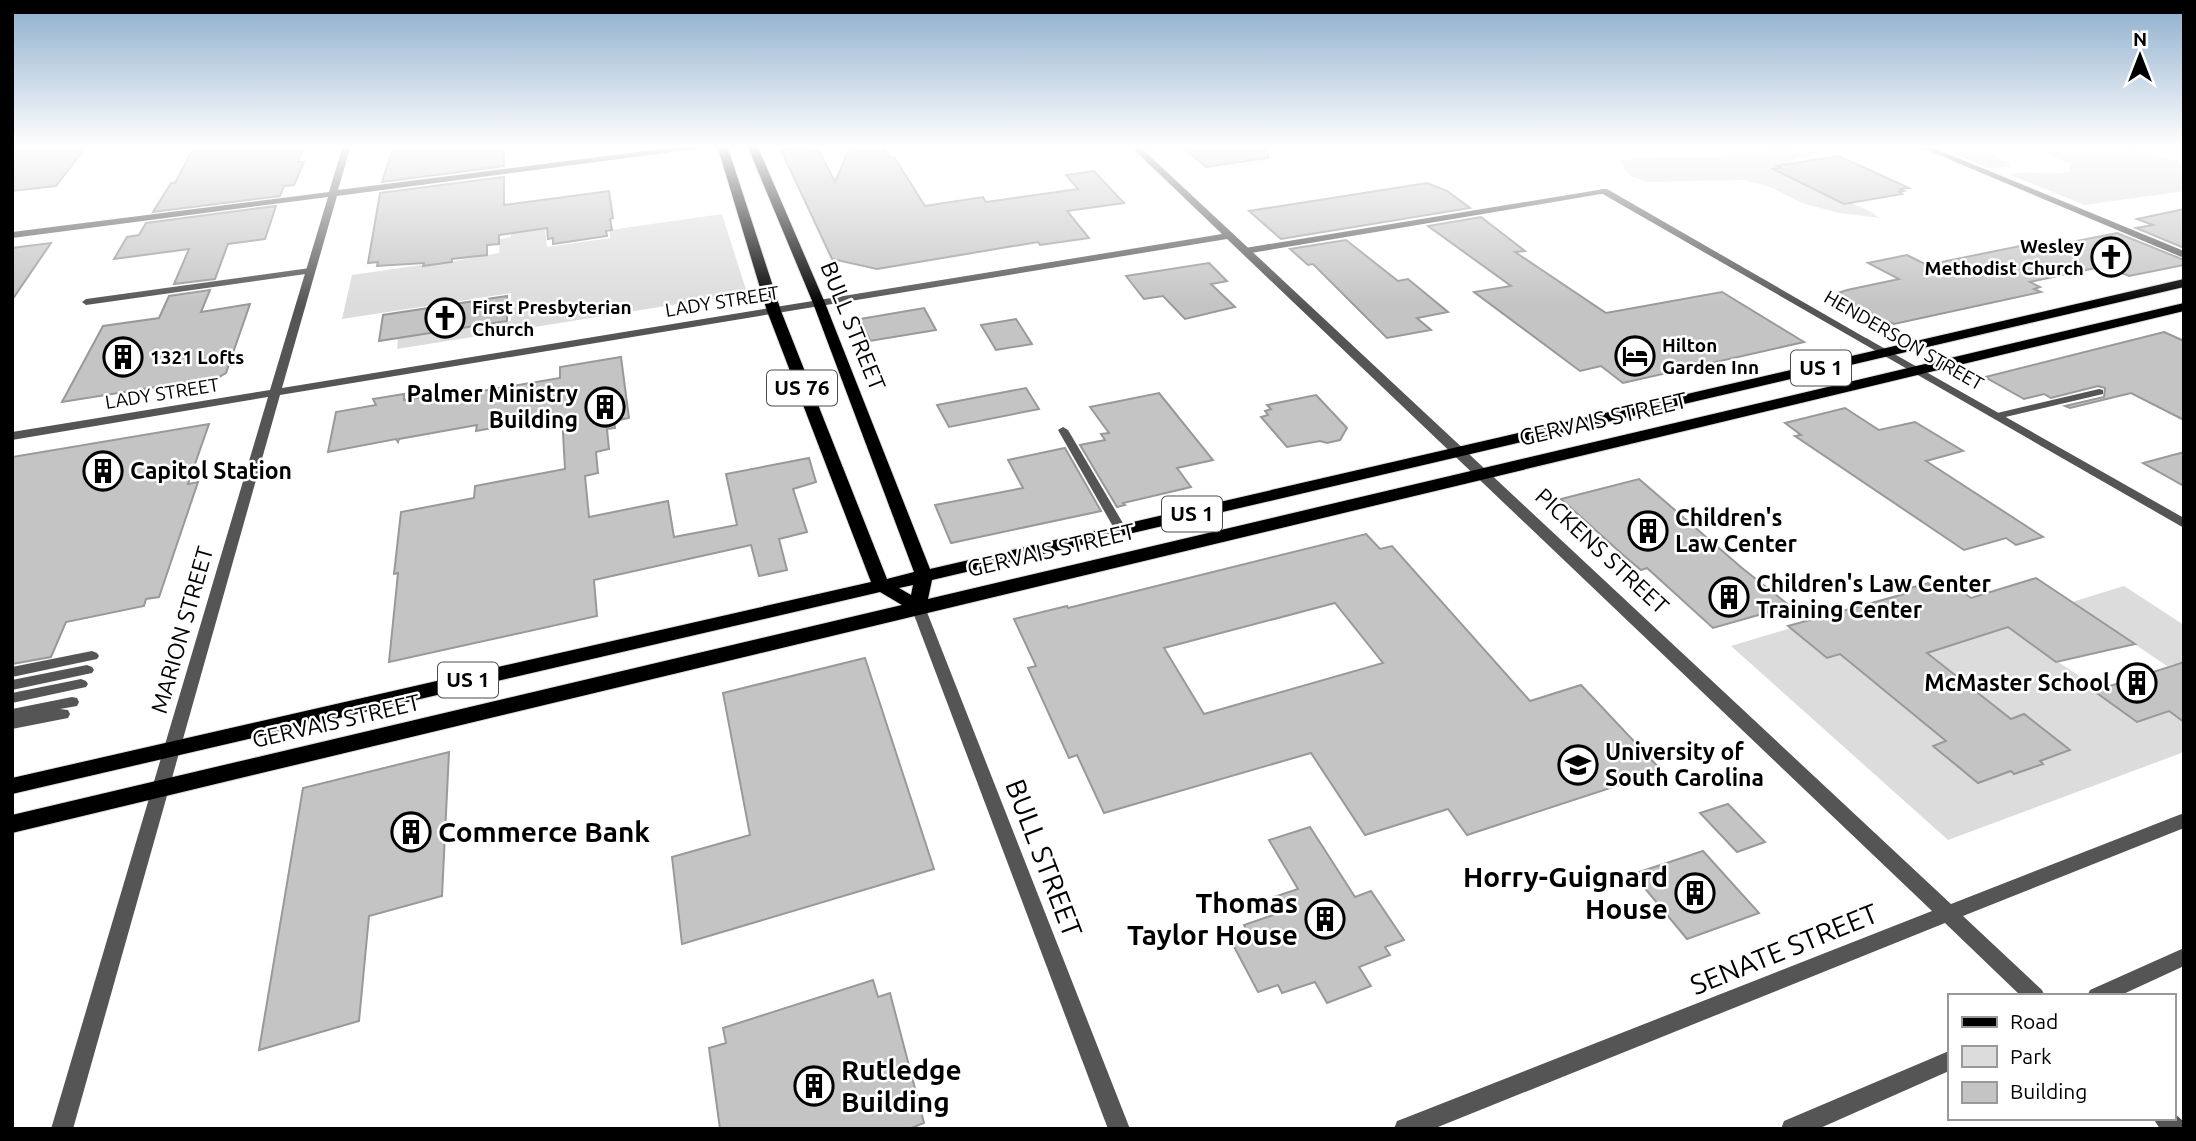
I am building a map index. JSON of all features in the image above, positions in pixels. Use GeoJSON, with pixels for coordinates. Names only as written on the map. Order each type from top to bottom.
{"type":"FeatureCollection","features":[{"type":"Feature","properties":{"kind":"main road","name":"US 76"},"geometry":{"type":"LineString","coordinates":[[739,198],[774,311],[817,430],[881,585]]}},
{"type":"Feature","properties":{"kind":"main road","name":"BULL STREET"},"geometry":{"type":"LineString","coordinates":[[774,198],[924,575]]}},
{"type":"Feature","properties":{"kind":"main road","name":"GERVAIS STREET"},"geometry":{"type":"LineString","coordinates":[[12,786],[2184,284]]}},
{"type":"Feature","properties":{"kind":"main road","name":"GERVAIS STREET"},"geometry":{"type":"LineString","coordinates":[[12,824],[2184,307]]}},
{"type":"Feature","properties":{"kind":"main road"},"geometry":{"type":"LineString","coordinates":[[881,585],[918,607],[924,575]]}},
{"type":"Feature","properties":{"kind":"street"},"geometry":{"type":"LineString","coordinates":[[12,235],[299,198]]}},
{"type":"Feature","properties":{"kind":"street","name":"MARION STREET"},"geometry":{"type":"LineString","coordinates":[[62,1129],[331,198]]}},
{"type":"Feature","properties":{"kind":"street","name":"PICKENS STREET"},"geometry":{"type":"LineString","coordinates":[[1190,198],[2033,994]]}},
{"type":"Feature","properties":{"kind":"street","name":"HENDERSON STREET"},"geometry":{"type":"LineString","coordinates":[[1617,198],[2184,524]]}},
{"type":"Feature","properties":{"kind":"street"},"geometry":{"type":"LineString","coordinates":[[2047,198],[2184,255]]}},
{"type":"Feature","properties":{"kind":"street","name":"LADY STREET"},"geometry":{"type":"LineString","coordinates":[[12,436],[1230,236]]}},
{"type":"Feature","properties":{"kind":"street","name":"BULL STREET"},"geometry":{"type":"LineString","coordinates":[[918,607],[1118,1129]]}},
{"type":"Feature","properties":{"kind":"street","name":"SENATE STREET"},"geometry":{"type":"LineString","coordinates":[[1405,1129],[2184,821]]}},
{"type":"Feature","properties":{"kind":"street"},"geometry":{"type":"LineString","coordinates":[[2101,994],[2184,957]]}},
{"type":"Feature","properties":{"kind":"street"},"geometry":{"type":"LineString","coordinates":[[1791,1129],[1948,1061]]}},
{"type":"Feature","properties":{"kind":"lane"},"geometry":{"type":"LineString","coordinates":[[1245,251],[1561,198]]}},
{"type":"Feature","properties":{"kind":"lane"},"geometry":{"type":"LineString","coordinates":[[89,297],[167,296],[218,288],[252,279],[310,271]]}},
{"type":"Feature","properties":{"kind":"lane"},"geometry":{"type":"LineString","coordinates":[[89,297],[237,277],[252,279]]}},
{"type":"Feature","properties":{"kind":"lane"},"geometry":{"type":"LineString","coordinates":[[1992,414],[2089,386]]}},
{"type":"Feature","properties":{"kind":"lane"},"geometry":{"type":"LineString","coordinates":[[1992,414],[2099,392]]}},
{"type":"Feature","properties":{"kind":"lane"},"geometry":{"type":"LineString","coordinates":[[1063,430],[1121,530]]}},
{"type":"Feature","properties":{"kind":"lane"},"geometry":{"type":"LineString","coordinates":[[12,672],[81,682]]}},
{"type":"Feature","properties":{"kind":"lane"},"geometry":{"type":"LineString","coordinates":[[12,678],[81,682]]}},
{"type":"Feature","properties":{"kind":"lane"},"geometry":{"type":"LineString","coordinates":[[12,685],[81,682]]}},
{"type":"Feature","properties":{"kind":"lane"},"geometry":{"type":"LineString","coordinates":[[12,692],[81,682]]}},
{"type":"Feature","properties":{"kind":"lane"},"geometry":{"type":"LineString","coordinates":[[12,698],[81,682]]}},
{"type":"Feature","properties":{"kind":"lane"},"geometry":{"type":"LineString","coordinates":[[12,705],[81,682]]}},
{"type":"Feature","properties":{"kind":"lane"},"geometry":{"type":"LineString","coordinates":[[12,715],[81,682]]}},
{"type":"Feature","properties":{"kind":"lane"},"geometry":{"type":"LineString","coordinates":[[12,724],[81,682]]}},
{"type":"Feature","properties":{"kind":"green space"},"geometry":{"type":"Polygon","coordinates":[[[1792,198],[1837,198],[1864,208],[1880,218],[1839,213],[1792,198]]]}},
{"type":"Feature","properties":{"kind":"green space"},"geometry":{"type":"Polygon","coordinates":[[[2068,198],[2133,198],[2085,205],[2068,198]]]}},
{"type":"Feature","properties":{"kind":"green space"},"geometry":{"type":"Polygon","coordinates":[[[722,214],[747,293],[397,349],[398,338],[511,321],[511,293],[342,319],[352,275],[421,265],[422,267],[499,253],[500,239],[511,237],[511,234],[545,229],[547,247],[610,238],[610,230],[722,214]]]}},
{"type":"Feature","properties":{"kind":"green space"},"geometry":{"type":"Polygon","coordinates":[[[2124,586],[2184,625],[2184,670],[2174,664],[2167,666],[2072,602],[2124,586]]]}},
{"type":"Feature","properties":{"kind":"green space"},"geometry":{"type":"Polygon","coordinates":[[[2008,624],[2040,650],[2099,689],[2094,692],[2137,722],[2184,709],[2184,752],[1948,840],[1731,646],[1791,628],[1840,654],[1946,741],[1934,746],[1978,783],[2011,771],[2015,774],[2042,764],[2024,715],[2011,719],[1919,648],[2008,624]]]}},
{"type":"Feature","properties":{"kind":"building"},"geometry":{"type":"Polygon","coordinates":[[[162,198],[262,198],[153,212],[162,198]]]}},
{"type":"Feature","properties":{"kind":"building"},"geometry":{"type":"Polygon","coordinates":[[[379,198],[504,198],[504,205],[555,198],[610,198],[613,218],[610,219],[612,230],[606,231],[607,236],[553,244],[553,238],[548,239],[547,228],[499,235],[499,244],[487,245],[487,255],[452,259],[452,262],[423,266],[424,263],[377,266],[378,262],[368,263],[379,198]]]}},
{"type":"Feature","properties":{"kind":"building"},"geometry":{"type":"Polygon","coordinates":[[[804,198],[920,198],[925,206],[975,198],[984,198],[986,202],[1013,198],[1120,198],[1124,203],[1067,211],[1089,238],[1040,245],[1038,242],[877,269],[832,259],[804,198]]]}},
{"type":"Feature","properties":{"kind":"building"},"geometry":{"type":"Polygon","coordinates":[[[1330,198],[1457,198],[1470,208],[1281,239],[1249,211],[1330,198]]]}},
{"type":"Feature","properties":{"kind":"building"},"geometry":{"type":"Polygon","coordinates":[[[1832,198],[1877,198],[1844,204],[1832,198]]]}},
{"type":"Feature","properties":{"kind":"building"},"geometry":{"type":"Polygon","coordinates":[[[276,206],[265,239],[228,244],[215,279],[174,284],[189,249],[114,259],[127,237],[139,235],[146,223],[276,206]]]}},
{"type":"Feature","properties":{"kind":"building"},"geometry":{"type":"Polygon","coordinates":[[[2184,209],[2184,248],[2136,228],[2153,225],[2137,219],[2184,209]]]}},
{"type":"Feature","properties":{"kind":"building"},"geometry":{"type":"Polygon","coordinates":[[[1481,217],[1525,251],[1515,252],[1606,313],[1722,292],[1804,342],[1623,383],[1601,366],[1580,371],[1474,292],[1511,286],[1428,226],[1481,217]]]}},
{"type":"Feature","properties":{"kind":"building"},"geometry":{"type":"Polygon","coordinates":[[[2117,233],[2184,260],[2184,265],[2129,276],[2105,266],[2030,282],[2040,287],[2034,289],[2041,292],[1894,324],[1882,322],[1837,297],[1843,296],[1838,293],[1847,290],[1899,279],[1868,263],[1907,255],[1927,265],[2020,246],[2031,250],[2117,233]]]}},
{"type":"Feature","properties":{"kind":"building"},"geometry":{"type":"Polygon","coordinates":[[[1346,240],[1398,281],[1408,279],[1448,312],[1417,318],[1431,330],[1387,338],[1313,264],[1308,265],[1290,249],[1346,240]]]}},
{"type":"Feature","properties":{"kind":"building"},"geometry":{"type":"Polygon","coordinates":[[[51,243],[12,300],[12,248],[51,243]]]}},
{"type":"Feature","properties":{"kind":"building"},"geometry":{"type":"Polygon","coordinates":[[[1209,263],[1227,281],[1211,284],[1235,307],[1185,319],[1163,296],[1144,299],[1126,276],[1209,263]]]}},
{"type":"Feature","properties":{"kind":"building"},"geometry":{"type":"Polygon","coordinates":[[[210,290],[201,312],[250,304],[226,373],[219,377],[62,402],[103,326],[159,318],[169,296],[210,290]]]}},
{"type":"Feature","properties":{"kind":"building","name":"First Presbyterian Church"},"geometry":{"type":"Polygon","coordinates":[[[507,296],[507,321],[379,341],[383,315],[507,296]]]}},
{"type":"Feature","properties":{"kind":"building"},"geometry":{"type":"Polygon","coordinates":[[[924,308],[936,330],[870,341],[860,319],[924,308]]]}},
{"type":"Feature","properties":{"kind":"building"},"geometry":{"type":"Polygon","coordinates":[[[1016,319],[1032,344],[996,350],[981,325],[1016,319]]]}},
{"type":"Feature","properties":{"kind":"building"},"geometry":{"type":"Polygon","coordinates":[[[2164,332],[2184,341],[2184,420],[2131,393],[2070,408],[2065,406],[2104,397],[2105,388],[2098,386],[2051,398],[2044,394],[2024,399],[1985,377],[2164,332]]]}},
{"type":"Feature","properties":{"kind":"building"},"geometry":{"type":"Polygon","coordinates":[[[621,357],[629,418],[614,421],[615,428],[607,429],[609,449],[596,452],[598,473],[585,476],[589,517],[668,501],[674,537],[737,525],[726,474],[809,458],[816,482],[793,489],[807,532],[779,539],[787,570],[759,576],[751,545],[594,580],[597,616],[389,662],[401,512],[474,498],[475,486],[565,469],[562,415],[476,431],[477,425],[399,439],[398,442],[396,439],[328,452],[336,412],[376,405],[373,399],[404,394],[404,400],[459,391],[458,395],[560,378],[560,367],[621,357]]]}},
{"type":"Feature","properties":{"kind":"building"},"geometry":{"type":"Polygon","coordinates":[[[1026,388],[1039,409],[949,427],[937,405],[1026,388]]]}},
{"type":"Feature","properties":{"kind":"building"},"geometry":{"type":"Polygon","coordinates":[[[1159,393],[1213,460],[1177,468],[1191,487],[1123,503],[1125,505],[1117,507],[1080,445],[1105,440],[1101,434],[1109,433],[1090,407],[1159,393]]]}},
{"type":"Feature","properties":{"kind":"building"},"geometry":{"type":"Polygon","coordinates":[[[1316,395],[1347,428],[1340,440],[1287,447],[1261,417],[1268,415],[1265,411],[1271,409],[1267,405],[1316,395]]]}},
{"type":"Feature","properties":{"kind":"building"},"geometry":{"type":"Polygon","coordinates":[[[1845,408],[1879,430],[1915,422],[1963,451],[1926,461],[2043,537],[2016,545],[2006,538],[1964,550],[1795,436],[1801,435],[1785,423],[1845,408]]]}},
{"type":"Feature","properties":{"kind":"building"},"geometry":{"type":"Polygon","coordinates":[[[209,424],[188,484],[198,482],[159,597],[146,599],[144,606],[66,622],[51,657],[12,664],[12,457],[209,424]]]}},
{"type":"Feature","properties":{"kind":"building"},"geometry":{"type":"Polygon","coordinates":[[[1065,448],[1101,511],[951,543],[935,505],[1023,488],[1008,460],[1065,448]]]}},
{"type":"Feature","properties":{"kind":"building"},"geometry":{"type":"Polygon","coordinates":[[[2184,452],[2184,486],[2143,463],[2184,452]]]}},
{"type":"Feature","properties":{"kind":"building"},"geometry":{"type":"Polygon","coordinates":[[[1639,479],[1790,606],[1713,628],[1647,568],[1641,570],[1561,499],[1639,479]]]}},
{"type":"Feature","properties":{"kind":"building"},"geometry":{"type":"Polygon","coordinates":[[[1366,534],[1380,549],[1392,546],[1530,701],[1581,685],[1662,771],[1467,835],[1448,809],[1365,835],[1311,753],[1104,813],[1077,755],[1069,758],[1028,668],[1036,666],[1014,619],[1067,606],[1068,608],[1366,534]],[[1335,603],[1164,648],[1204,714],[1383,663],[1335,603]]]}},
{"type":"Feature","properties":{"kind":"building","name":"McMaster School"},"geometry":{"type":"Polygon","coordinates":[[[2036,578],[2135,644],[2056,662],[2008,627],[1927,653],[2011,719],[2024,714],[2070,750],[2040,761],[2043,764],[2014,774],[2011,771],[1978,783],[1933,746],[1946,741],[1840,654],[1827,658],[1788,626],[1904,594],[1900,591],[1928,583],[1931,586],[1947,581],[1971,598],[2036,578]]]}},
{"type":"Feature","properties":{"kind":"building"},"geometry":{"type":"Polygon","coordinates":[[[865,658],[934,869],[682,944],[672,857],[750,835],[723,693],[865,658]]]}},
{"type":"Feature","properties":{"kind":"building"},"geometry":{"type":"Polygon","coordinates":[[[2184,662],[2184,722],[2169,711],[2137,722],[2094,691],[2184,662]]]}},
{"type":"Feature","properties":{"kind":"building"},"geometry":{"type":"Polygon","coordinates":[[[449,752],[442,896],[369,916],[359,1021],[259,1050],[303,788],[449,752]]]}},
{"type":"Feature","properties":{"kind":"building"},"geometry":{"type":"Polygon","coordinates":[[[1728,804],[1765,842],[1737,852],[1700,813],[1728,804]]]}},
{"type":"Feature","properties":{"kind":"building","name":"Thomas Taylor House"},"geometry":{"type":"Polygon","coordinates":[[[1310,827],[1355,897],[1371,891],[1404,940],[1385,947],[1390,955],[1359,967],[1371,986],[1327,1003],[1315,982],[1282,993],[1278,985],[1258,992],[1230,939],[1248,933],[1244,925],[1279,913],[1271,898],[1298,889],[1269,840],[1310,827]]]}},
{"type":"Feature","properties":{"kind":"building","name":"Horry-Guignard House"},"geometry":{"type":"Polygon","coordinates":[[[1703,851],[1759,913],[1687,939],[1633,874],[1703,851]]]}},
{"type":"Feature","properties":{"kind":"building","name":"Rutledge Building"},"geometry":{"type":"Polygon","coordinates":[[[873,980],[878,997],[890,993],[924,1123],[909,1129],[720,1129],[709,1048],[726,1043],[723,1028],[873,980]]]}},
{"type":"Feature","properties":{"kind":"place","name":"Wesley Methodist Church"},"geometry":{"type":"Point","coordinates":[2111,257]}},
{"type":"Feature","properties":{"kind":"place","name":"First Presbyterian Church"},"geometry":{"type":"Point","coordinates":[445,318]}},
{"type":"Feature","properties":{"kind":"place","name":"Hilton Garden Inn"},"geometry":{"type":"Point","coordinates":[1635,356]}},
{"type":"Feature","properties":{"kind":"place","name":"1321 Lofts"},"geometry":{"type":"Point","coordinates":[123,357]}},
{"type":"Feature","properties":{"kind":"place","name":"Palmer Ministry Building"},"geometry":{"type":"Point","coordinates":[605,407]}},
{"type":"Feature","properties":{"kind":"place","name":"Capitol Station"},"geometry":{"type":"Point","coordinates":[103,471]}},
{"type":"Feature","properties":{"kind":"place","name":"Children's Law Center"},"geometry":{"type":"Point","coordinates":[1648,531]}},
{"type":"Feature","properties":{"kind":"place","name":"Children's Law Center Training Center"},"geometry":{"type":"Point","coordinates":[1729,597]}},
{"type":"Feature","properties":{"kind":"place","name":"McMaster School"},"geometry":{"type":"Point","coordinates":[2137,683]}},
{"type":"Feature","properties":{"kind":"place","name":"University of South Carolina"},"geometry":{"type":"Point","coordinates":[1578,765]}},
{"type":"Feature","properties":{"kind":"place","name":"Commerce Bank"},"geometry":{"type":"Point","coordinates":[411,832]}},
{"type":"Feature","properties":{"kind":"place","name":"Horry-Guignard House"},"geometry":{"type":"Point","coordinates":[1695,893]}},
{"type":"Feature","properties":{"kind":"place","name":"Thomas Taylor House"},"geometry":{"type":"Point","coordinates":[1325,919]}},
{"type":"Feature","properties":{"kind":"place","name":"Rutledge Building"},"geometry":{"type":"Point","coordinates":[814,1086]}}]}
